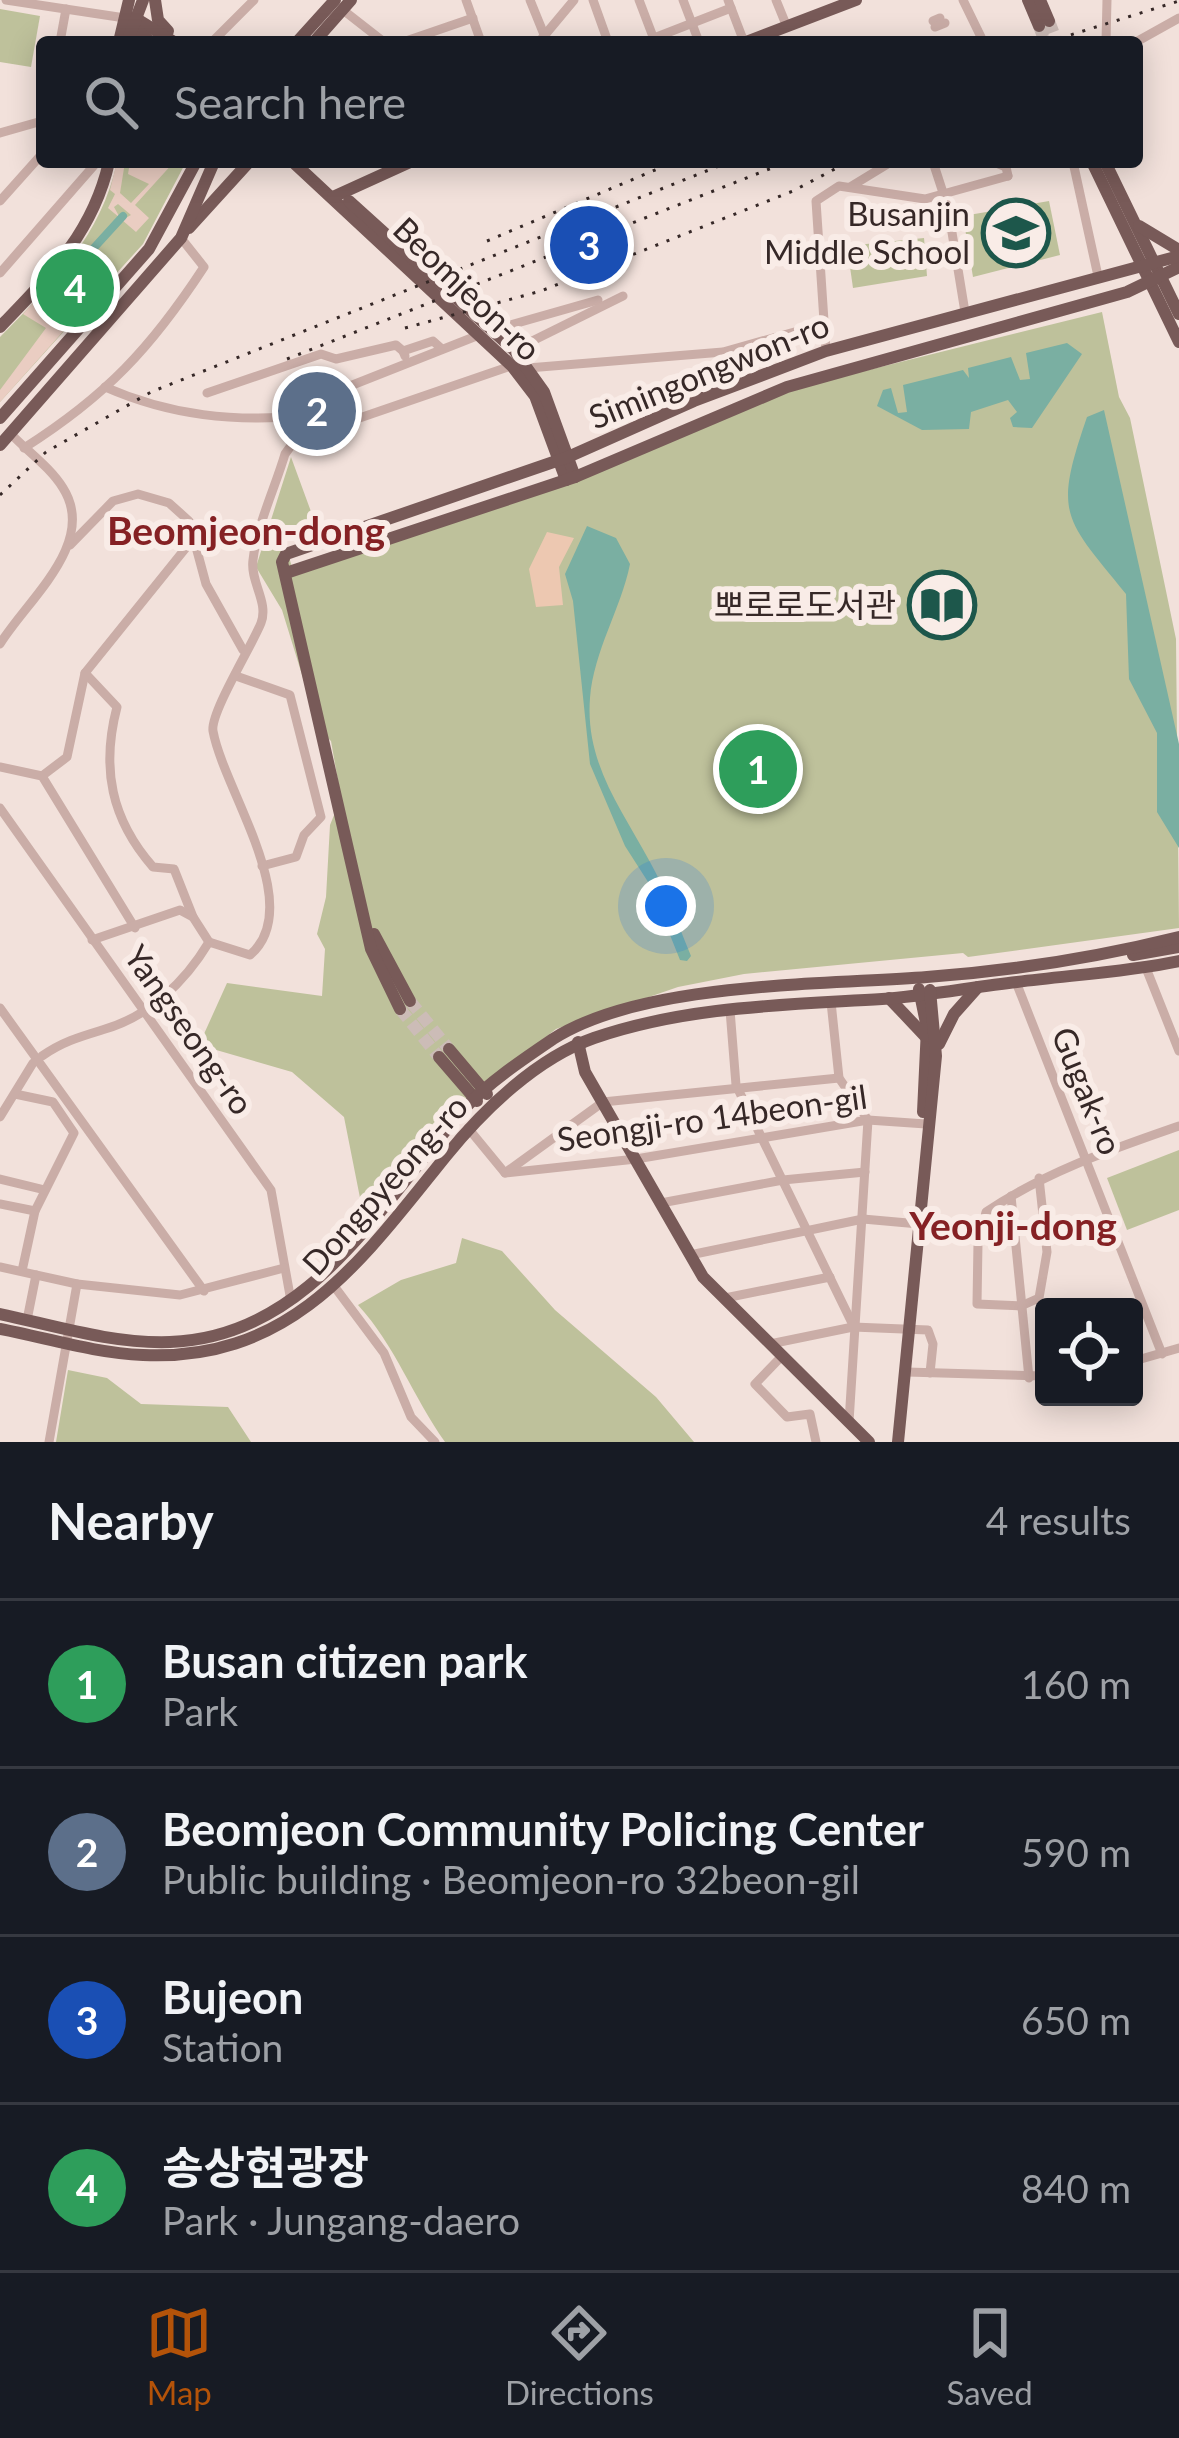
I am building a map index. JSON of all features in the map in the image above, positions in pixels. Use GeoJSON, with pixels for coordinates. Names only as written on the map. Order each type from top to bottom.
{"type":"FeatureCollection","features":[{"type":"Feature","properties":{"kind":"main road"},"geometry":{"type":"LineString","coordinates":[[128,0],[128,30]]}},
{"type":"Feature","properties":{"kind":"main road"},"geometry":{"type":"LineString","coordinates":[[128,30],[142,0]]}},
{"type":"Feature","properties":{"kind":"main road"},"geometry":{"type":"LineString","coordinates":[[155,0],[158,20],[170,36]]}},
{"type":"Feature","properties":{"kind":"main road"},"geometry":{"type":"LineString","coordinates":[[762,36],[825,6],[856,0]]}},
{"type":"Feature","properties":{"kind":"main road"},"geometry":{"type":"LineString","coordinates":[[1028,0],[1044,24],[1040,0]]}},
{"type":"Feature","properties":{"kind":"main road"},"geometry":{"type":"LineString","coordinates":[[303,36],[338,3]]}},
{"type":"Feature","properties":{"kind":"main road"},"geometry":{"type":"LineString","coordinates":[[318,36],[338,3]]}},
{"type":"Feature","properties":{"kind":"main road"},"geometry":{"type":"LineString","coordinates":[[0,327],[73,248],[97,205],[104,168]]}},
{"type":"Feature","properties":{"kind":"main road"},"geometry":{"type":"LineString","coordinates":[[0,418],[148,249],[193,168]]}},
{"type":"Feature","properties":{"kind":"main road"},"geometry":{"type":"LineString","coordinates":[[181,238],[211,168]]}},
{"type":"Feature","properties":{"kind":"main road"},"geometry":{"type":"LineString","coordinates":[[0,445],[244,168]]}},
{"type":"Feature","properties":{"kind":"main road","name":"Beomjeon-ro"},"geometry":{"type":"LineString","coordinates":[[301,168],[496,329],[514,350],[571,478]]}},
{"type":"Feature","properties":{"kind":"main road","name":"Beomjeon-ro"},"geometry":{"type":"LineString","coordinates":[[311,168],[479,334],[520,367]]}},
{"type":"Feature","properties":{"kind":"main road"},"geometry":{"type":"LineString","coordinates":[[335,195],[378,168]]}},
{"type":"Feature","properties":{"kind":"main road"},"geometry":{"type":"LineString","coordinates":[[1095,168],[1155,280],[1179,342]]}},
{"type":"Feature","properties":{"kind":"main road"},"geometry":{"type":"LineString","coordinates":[[1108,168],[1133,221],[1146,264]]}},
{"type":"Feature","properties":{"kind":"main road"},"geometry":{"type":"LineString","coordinates":[[1133,221],[1179,253]]}},
{"type":"Feature","properties":{"kind":"main road","name":"Simingongwon-ro"},"geometry":{"type":"LineString","coordinates":[[1179,253],[826,351],[526,472],[286,554],[286,573],[571,478],[788,387],[1155,280],[1179,267]]}},
{"type":"Feature","properties":{"kind":"main road"},"geometry":{"type":"LineString","coordinates":[[1176,307],[1179,279]]}},
{"type":"Feature","properties":{"kind":"main road"},"geometry":{"type":"LineString","coordinates":[[1155,280],[1176,307]]}},
{"type":"Feature","properties":{"kind":"main road"},"geometry":{"type":"LineString","coordinates":[[550,423],[572,443],[602,442]]}},
{"type":"Feature","properties":{"kind":"main road"},"geometry":{"type":"LineString","coordinates":[[526,472],[545,453],[550,423]]}},
{"type":"Feature","properties":{"kind":"main road"},"geometry":{"type":"LineString","coordinates":[[286,573],[368,922],[405,1005]]}},
{"type":"Feature","properties":{"kind":"main road"},"geometry":{"type":"LineString","coordinates":[[1004,968],[1179,937]]}},
{"type":"Feature","properties":{"kind":"main road"},"geometry":{"type":"LineString","coordinates":[[1004,968],[1152,960],[1179,954]]}},
{"type":"Feature","properties":{"kind":"main road","name":"Dongpyeong-ro"},"geometry":{"type":"LineString","coordinates":[[0,1314],[138,1355],[213,1351],[287,1323],[334,1286],[376,1243],[469,1128],[544,1066],[579,1045],[686,1014],[926,994],[1152,960]]}},
{"type":"Feature","properties":{"kind":"main road","name":"Dongpyeong-ro"},"geometry":{"type":"LineString","coordinates":[[0,1329],[194,1340],[255,1320],[291,1301],[369,1227],[479,1095],[574,1030],[725,990],[1004,968]]}},
{"type":"Feature","properties":{"kind":"main road"},"geometry":{"type":"LineString","coordinates":[[922,977],[936,1056]]}},
{"type":"Feature","properties":{"kind":"main road"},"geometry":{"type":"LineString","coordinates":[[926,1124],[936,1056],[953,1014],[979,987]]}},
{"type":"Feature","properties":{"kind":"main road"},"geometry":{"type":"LineString","coordinates":[[898,1442],[926,1124],[926,994]]}},
{"type":"Feature","properties":{"kind":"main road"},"geometry":{"type":"LineString","coordinates":[[889,998],[913,1018],[926,1040]]}},
{"type":"Feature","properties":{"kind":"main road"},"geometry":{"type":"LineString","coordinates":[[574,1030],[585,1072],[690,1255],[725,1298],[869,1442]]}},
{"type":"Feature","properties":{"kind":"main road"},"geometry":{"type":"LineString","coordinates":[[444,1053],[490,1108]]}},
{"type":"Feature","properties":{"kind":"main road"},"geometry":{"type":"LineString","coordinates":[[544,1066],[563,1063],[585,1072]]}},
{"type":"Feature","properties":{"kind":"street"},"geometry":{"type":"LineString","coordinates":[[6,0],[66,9],[128,30]]}},
{"type":"Feature","properties":{"kind":"street"},"geometry":{"type":"LineString","coordinates":[[218,36],[254,0]]}},
{"type":"Feature","properties":{"kind":"street"},"geometry":{"type":"LineString","coordinates":[[466,0],[479,36]]}},
{"type":"Feature","properties":{"kind":"street"},"geometry":{"type":"LineString","coordinates":[[530,0],[542,36]]}},
{"type":"Feature","properties":{"kind":"street"},"geometry":{"type":"LineString","coordinates":[[546,36],[574,0]]}},
{"type":"Feature","properties":{"kind":"street"},"geometry":{"type":"LineString","coordinates":[[593,0],[606,36]]}},
{"type":"Feature","properties":{"kind":"street"},"geometry":{"type":"LineString","coordinates":[[652,36],[640,3],[656,0]]}},
{"type":"Feature","properties":{"kind":"street"},"geometry":{"type":"LineString","coordinates":[[683,0],[697,36]]}},
{"type":"Feature","properties":{"kind":"street"},"geometry":{"type":"LineString","coordinates":[[776,0],[787,27]]}},
{"type":"Feature","properties":{"kind":"street"},"geometry":{"type":"LineString","coordinates":[[1106,36],[1107,0]]}},
{"type":"Feature","properties":{"kind":"street"},"geometry":{"type":"LineString","coordinates":[[338,3],[377,36]]}},
{"type":"Feature","properties":{"kind":"street"},"geometry":{"type":"LineString","coordinates":[[964,3],[980,36]]}},
{"type":"Feature","properties":{"kind":"street"},"geometry":{"type":"LineString","coordinates":[[663,36],[730,4],[743,36]]}},
{"type":"Feature","properties":{"kind":"street"},"geometry":{"type":"LineString","coordinates":[[62,36],[66,9]]}},
{"type":"Feature","properties":{"kind":"street"},"geometry":{"type":"LineString","coordinates":[[420,36],[472,18]]}},
{"type":"Feature","properties":{"kind":"street"},"geometry":{"type":"LineString","coordinates":[[1143,38],[1179,18]]}},
{"type":"Feature","properties":{"kind":"street"},"geometry":{"type":"LineString","coordinates":[[0,133],[36,123]]}},
{"type":"Feature","properties":{"kind":"street"},"geometry":{"type":"LineString","coordinates":[[0,201],[36,161]]}},
{"type":"Feature","properties":{"kind":"street"},"geometry":{"type":"LineString","coordinates":[[0,273],[99,168]]}},
{"type":"Feature","properties":{"kind":"street"},"geometry":{"type":"LineString","coordinates":[[850,188],[882,168]]}},
{"type":"Feature","properties":{"kind":"street"},"geometry":{"type":"LineString","coordinates":[[934,168],[944,192],[965,312]]}},
{"type":"Feature","properties":{"kind":"street"},"geometry":{"type":"LineString","coordinates":[[826,351],[816,201],[838,186],[903,200],[1008,176],[1006,168]]}},
{"type":"Feature","properties":{"kind":"street"},"geometry":{"type":"LineString","coordinates":[[1074,168],[1098,276]]}},
{"type":"Feature","properties":{"kind":"street"},"geometry":{"type":"LineString","coordinates":[[24,448],[86,408],[145,351],[204,266],[181,238]]}},
{"type":"Feature","properties":{"kind":"street"},"geometry":{"type":"LineString","coordinates":[[0,249],[12,260]]}},
{"type":"Feature","properties":{"kind":"street"},"geometry":{"type":"LineString","coordinates":[[514,350],[623,296]]}},
{"type":"Feature","properties":{"kind":"street"},"geometry":{"type":"LineString","coordinates":[[496,329],[598,300]]}},
{"type":"Feature","properties":{"kind":"street","name":"Simingongwon-ro"},"geometry":{"type":"LineString","coordinates":[[313,434],[520,367],[724,352],[824,324]]}},
{"type":"Feature","properties":{"kind":"street"},"geometry":{"type":"LineString","coordinates":[[305,416],[317,399],[406,357],[479,334]]}},
{"type":"Feature","properties":{"kind":"street"},"geometry":{"type":"LineString","coordinates":[[207,393],[321,354],[336,359],[396,345],[406,357]]}},
{"type":"Feature","properties":{"kind":"street"},"geometry":{"type":"LineString","coordinates":[[109,389],[186,415],[255,420],[305,416]]}},
{"type":"Feature","properties":{"kind":"street"},"geometry":{"type":"LineString","coordinates":[[85,673],[117,707],[108,751],[110,792],[142,854],[153,867],[174,868],[193,917],[209,942],[239,956],[260,946],[272,922],[262,866],[224,775],[212,726],[243,650],[262,622],[253,560],[285,454],[313,434],[305,416]]}},
{"type":"Feature","properties":{"kind":"street"},"geometry":{"type":"LineString","coordinates":[[10,434],[70,500],[70,545]]}},
{"type":"Feature","properties":{"kind":"street"},"geometry":{"type":"LineString","coordinates":[[0,644],[70,545],[104,507],[130,494],[177,508],[189,521],[206,584],[243,650]]}},
{"type":"Feature","properties":{"kind":"street"},"geometry":{"type":"LineString","coordinates":[[41,776],[67,758],[85,673],[193,539]]}},
{"type":"Feature","properties":{"kind":"street"},"geometry":{"type":"LineString","coordinates":[[236,676],[290,695],[320,817],[304,835],[300,851],[262,866]]}},
{"type":"Feature","properties":{"kind":"street"},"geometry":{"type":"LineString","coordinates":[[0,767],[41,776],[135,928]]}},
{"type":"Feature","properties":{"kind":"street","name":"Yangseong-ro"},"geometry":{"type":"LineString","coordinates":[[0,808],[271,1190],[291,1301]]}},
{"type":"Feature","properties":{"kind":"street"},"geometry":{"type":"LineString","coordinates":[[92,940],[135,928],[170,910],[193,917]]}},
{"type":"Feature","properties":{"kind":"street"},"geometry":{"type":"LineString","coordinates":[[0,1118],[38,1059],[142,1011],[176,987],[209,942]]}},
{"type":"Feature","properties":{"kind":"street"},"geometry":{"type":"LineString","coordinates":[[1152,960],[1179,1051]]}},
{"type":"Feature","properties":{"kind":"street","name":"Gugak-ro"},"geometry":{"type":"LineString","coordinates":[[1016,982],[1162,1354]]}},
{"type":"Feature","properties":{"kind":"street"},"geometry":{"type":"LineString","coordinates":[[831,1002],[839,1078],[868,1120],[849,1422]]}},
{"type":"Feature","properties":{"kind":"street"},"geometry":{"type":"LineString","coordinates":[[0,1008],[79,1130]]}},
{"type":"Feature","properties":{"kind":"street"},"geometry":{"type":"LineString","coordinates":[[730,1010],[736,1085],[853,1327]]}},
{"type":"Feature","properties":{"kind":"street"},"geometry":{"type":"LineString","coordinates":[[469,1128],[505,1173],[603,1102],[839,1078]]}},
{"type":"Feature","properties":{"kind":"street"},"geometry":{"type":"LineString","coordinates":[[14,1094],[53,1102],[103,1157],[204,1292]]}},
{"type":"Feature","properties":{"kind":"street","name":"Seongji-ro 14beon-gil"},"geometry":{"type":"LineString","coordinates":[[505,1173],[636,1160],[868,1120],[926,1124]]}},
{"type":"Feature","properties":{"kind":"street"},"geometry":{"type":"LineString","coordinates":[[1039,1178],[1047,1252],[1039,1298],[1021,1306],[977,1304],[978,1244],[986,1212],[1039,1178],[1179,1126]]}},
{"type":"Feature","properties":{"kind":"street"},"geometry":{"type":"LineString","coordinates":[[22,1271],[35,1211],[79,1130]]}},
{"type":"Feature","properties":{"kind":"street"},"geometry":{"type":"LineString","coordinates":[[661,1203],[783,1180],[866,1172]]}},
{"type":"Feature","properties":{"kind":"street"},"geometry":{"type":"LineString","coordinates":[[0,1179],[45,1190]]}},
{"type":"Feature","properties":{"kind":"street"},"geometry":{"type":"LineString","coordinates":[[1011,1196],[1030,1378]]}},
{"type":"Feature","properties":{"kind":"street"},"geometry":{"type":"LineString","coordinates":[[0,1204],[35,1211]]}},
{"type":"Feature","properties":{"kind":"street"},"geometry":{"type":"LineString","coordinates":[[690,1255],[862,1219],[919,1225]]}},
{"type":"Feature","properties":{"kind":"street"},"geometry":{"type":"LineString","coordinates":[[0,1267],[76,1284],[180,1295],[284,1268]]}},
{"type":"Feature","properties":{"kind":"street"},"geometry":{"type":"LineString","coordinates":[[27,1320],[35,1275]]}},
{"type":"Feature","properties":{"kind":"street"},"geometry":{"type":"LineString","coordinates":[[725,1298],[830,1277]]}},
{"type":"Feature","properties":{"kind":"street"},"geometry":{"type":"LineString","coordinates":[[49,1442],[76,1284]]}},
{"type":"Feature","properties":{"kind":"street"},"geometry":{"type":"LineString","coordinates":[[334,1286],[384,1353],[411,1417],[435,1442]]}},
{"type":"Feature","properties":{"kind":"street"},"geometry":{"type":"LineString","coordinates":[[770,1344],[853,1327],[932,1333],[930,1373]]}},
{"type":"Feature","properties":{"kind":"street"},"geometry":{"type":"LineString","coordinates":[[1143,1359],[1179,1348]]}},
{"type":"Feature","properties":{"kind":"street"},"geometry":{"type":"LineString","coordinates":[[782,1356],[755,1384],[787,1417],[810,1414],[816,1442]]}},
{"type":"Feature","properties":{"kind":"street"},"geometry":{"type":"LineString","coordinates":[[907,1372],[1035,1377]]}},
{"type":"Feature","properties":{"kind":"green space"},"geometry":{"type":"Polygon","coordinates":[[[0,9],[40,16],[31,67],[0,62],[0,9]]]}},
{"type":"Feature","properties":{"kind":"green space"},"geometry":{"type":"Polygon","coordinates":[[[115,168],[183,168],[143,244],[0,402],[0,337],[72,258],[110,189],[115,168]]]}},
{"type":"Feature","properties":{"kind":"green space"},"geometry":{"type":"Polygon","coordinates":[[[1049,201],[1060,255],[973,277],[963,216],[1049,201]]]}},
{"type":"Feature","properties":{"kind":"green space"},"geometry":{"type":"Polygon","coordinates":[[[924,238],[927,276],[853,288],[847,246],[924,238]]]}},
{"type":"Feature","properties":{"kind":"green space"},"geometry":{"type":"Polygon","coordinates":[[[1102,312],[1119,397],[1130,418],[1176,639],[1179,928],[968,957],[963,953],[744,974],[678,987],[556,1029],[460,1104],[363,1213],[344,1117],[292,1072],[199,1045],[227,983],[322,996],[325,949],[317,934],[326,897],[330,825],[341,798],[331,741],[319,730],[282,610],[256,567],[291,457],[317,528],[284,540],[294,574],[808,385],[1102,312]]]}},
{"type":"Feature","properties":{"kind":"green space"},"geometry":{"type":"Polygon","coordinates":[[[1179,1150],[1179,1210],[1127,1230],[1107,1178],[1179,1150]]]}},
{"type":"Feature","properties":{"kind":"green space"},"geometry":{"type":"Polygon","coordinates":[[[462,1238],[502,1251],[555,1310],[656,1397],[694,1442],[445,1442],[383,1337],[358,1305],[401,1280],[456,1263],[462,1238]]]}},
{"type":"Feature","properties":{"kind":"green space"},"geometry":{"type":"Polygon","coordinates":[[[68,1370],[107,1378],[141,1404],[228,1407],[251,1442],[56,1442],[68,1370]]]}},
{"type":"Feature","properties":{"kind":"sand"},"geometry":{"type":"Polygon","coordinates":[[[547,532],[574,538],[559,567],[563,605],[536,607],[529,569],[547,532]]]}},
{"type":"Feature","properties":{"kind":"shaded area"},"geometry":{"type":"Polygon","coordinates":[[[116,168],[124,168],[120,193],[131,203],[149,184],[128,174],[129,168],[169,168],[135,205],[149,218],[136,232],[122,220],[131,215],[118,204],[114,207],[120,218],[108,208],[115,194],[110,190],[116,168]]]}},
{"type":"Feature","properties":{"kind":"shaded area"},"geometry":{"type":"Polygon","coordinates":[[[33,303],[68,326],[0,402],[0,390],[46,328],[23,314],[33,303]]]}},
{"type":"Feature","properties":{"kind":"water"},"geometry":{"type":"Polygon","coordinates":[[[1067,343],[1082,354],[1032,428],[1013,427],[1010,418],[1017,412],[1008,400],[971,412],[969,429],[922,430],[877,406],[883,390],[891,388],[898,413],[907,412],[903,385],[963,370],[969,378],[968,368],[1011,357],[1020,380],[1030,379],[1026,353],[1067,343]]]}},
{"type":"Feature","properties":{"kind":"water"},"geometry":{"type":"Polygon","coordinates":[[[1104,410],[1179,744],[1179,848],[1157,812],[1157,733],[1129,679],[1126,594],[1089,548],[1070,514],[1068,496],[1076,450],[1087,417],[1104,410]]]}},
{"type":"Feature","properties":{"kind":"water"},"geometry":{"type":"Polygon","coordinates":[[[587,526],[616,538],[630,564],[592,680],[593,743],[607,784],[667,897],[691,956],[687,961],[680,960],[650,885],[625,846],[590,764],[573,601],[565,574],[587,526]]]}},
{"type":"Feature","properties":{"kind":"waterway"},"geometry":{"type":"LineString","coordinates":[[41,306],[123,216]]}},
{"type":"Feature","properties":{"kind":"tunnel"},"geometry":{"type":"LineString","coordinates":[[1049,21],[1055,36]]}},
{"type":"Feature","properties":{"kind":"tunnel"},"geometry":{"type":"LineString","coordinates":[[1039,26],[1043,36]]}},
{"type":"Feature","properties":{"kind":"tunnel"},"geometry":{"type":"LineString","coordinates":[[410,1001],[449,1049]]}},
{"type":"Feature","properties":{"kind":"tunnel"},"geometry":{"type":"LineString","coordinates":[[400,1009],[439,1057]]}},
{"type":"Feature","properties":{"kind":"railway"},"geometry":{"type":"LineString","coordinates":[[1067,36],[1179,1]]}},
{"type":"Feature","properties":{"kind":"railway"},"geometry":{"type":"LineString","coordinates":[[487,241],[660,168]]}},
{"type":"Feature","properties":{"kind":"railway"},"geometry":{"type":"LineString","coordinates":[[0,495],[46,452],[151,392],[714,168]]}},
{"type":"Feature","properties":{"kind":"railway"},"geometry":{"type":"LineString","coordinates":[[287,359],[772,168]]}},
{"type":"Feature","properties":{"kind":"railway"},"geometry":{"type":"LineString","coordinates":[[405,328],[541,291],[793,191],[837,168]]}},
{"type":"Feature","properties":{"kind":"place","name":"Busanjin Middle School"},"geometry":{"type":"Point","coordinates":[1016,233]}},
{"type":"Feature","properties":{"kind":"place","name":"Bujeon"},"geometry":{"type":"Point","coordinates":[589,245]}},
{"type":"Feature","properties":{"kind":"place","name":"송상현광장"},"geometry":{"type":"Point","coordinates":[75,288]}},
{"type":"Feature","properties":{"kind":"place","name":"Beomjeon Community Policing Center"},"geometry":{"type":"Point","coordinates":[317,411]}},
{"type":"Feature","properties":{"kind":"place","name":"뽀로로도서관"},"geometry":{"type":"Point","coordinates":[942,605]}},
{"type":"Feature","properties":{"kind":"place","name":"Busan citizen park"},"geometry":{"type":"Point","coordinates":[758,769]}},
{"type":"Feature","properties":{"kind":"district","name":"Beomjeon-dong"},"geometry":{"type":"Point","coordinates":[246,531]}},
{"type":"Feature","properties":{"kind":"district","name":"Yeonji-dong"},"geometry":{"type":"Point","coordinates":[1013,1226]}}]}
